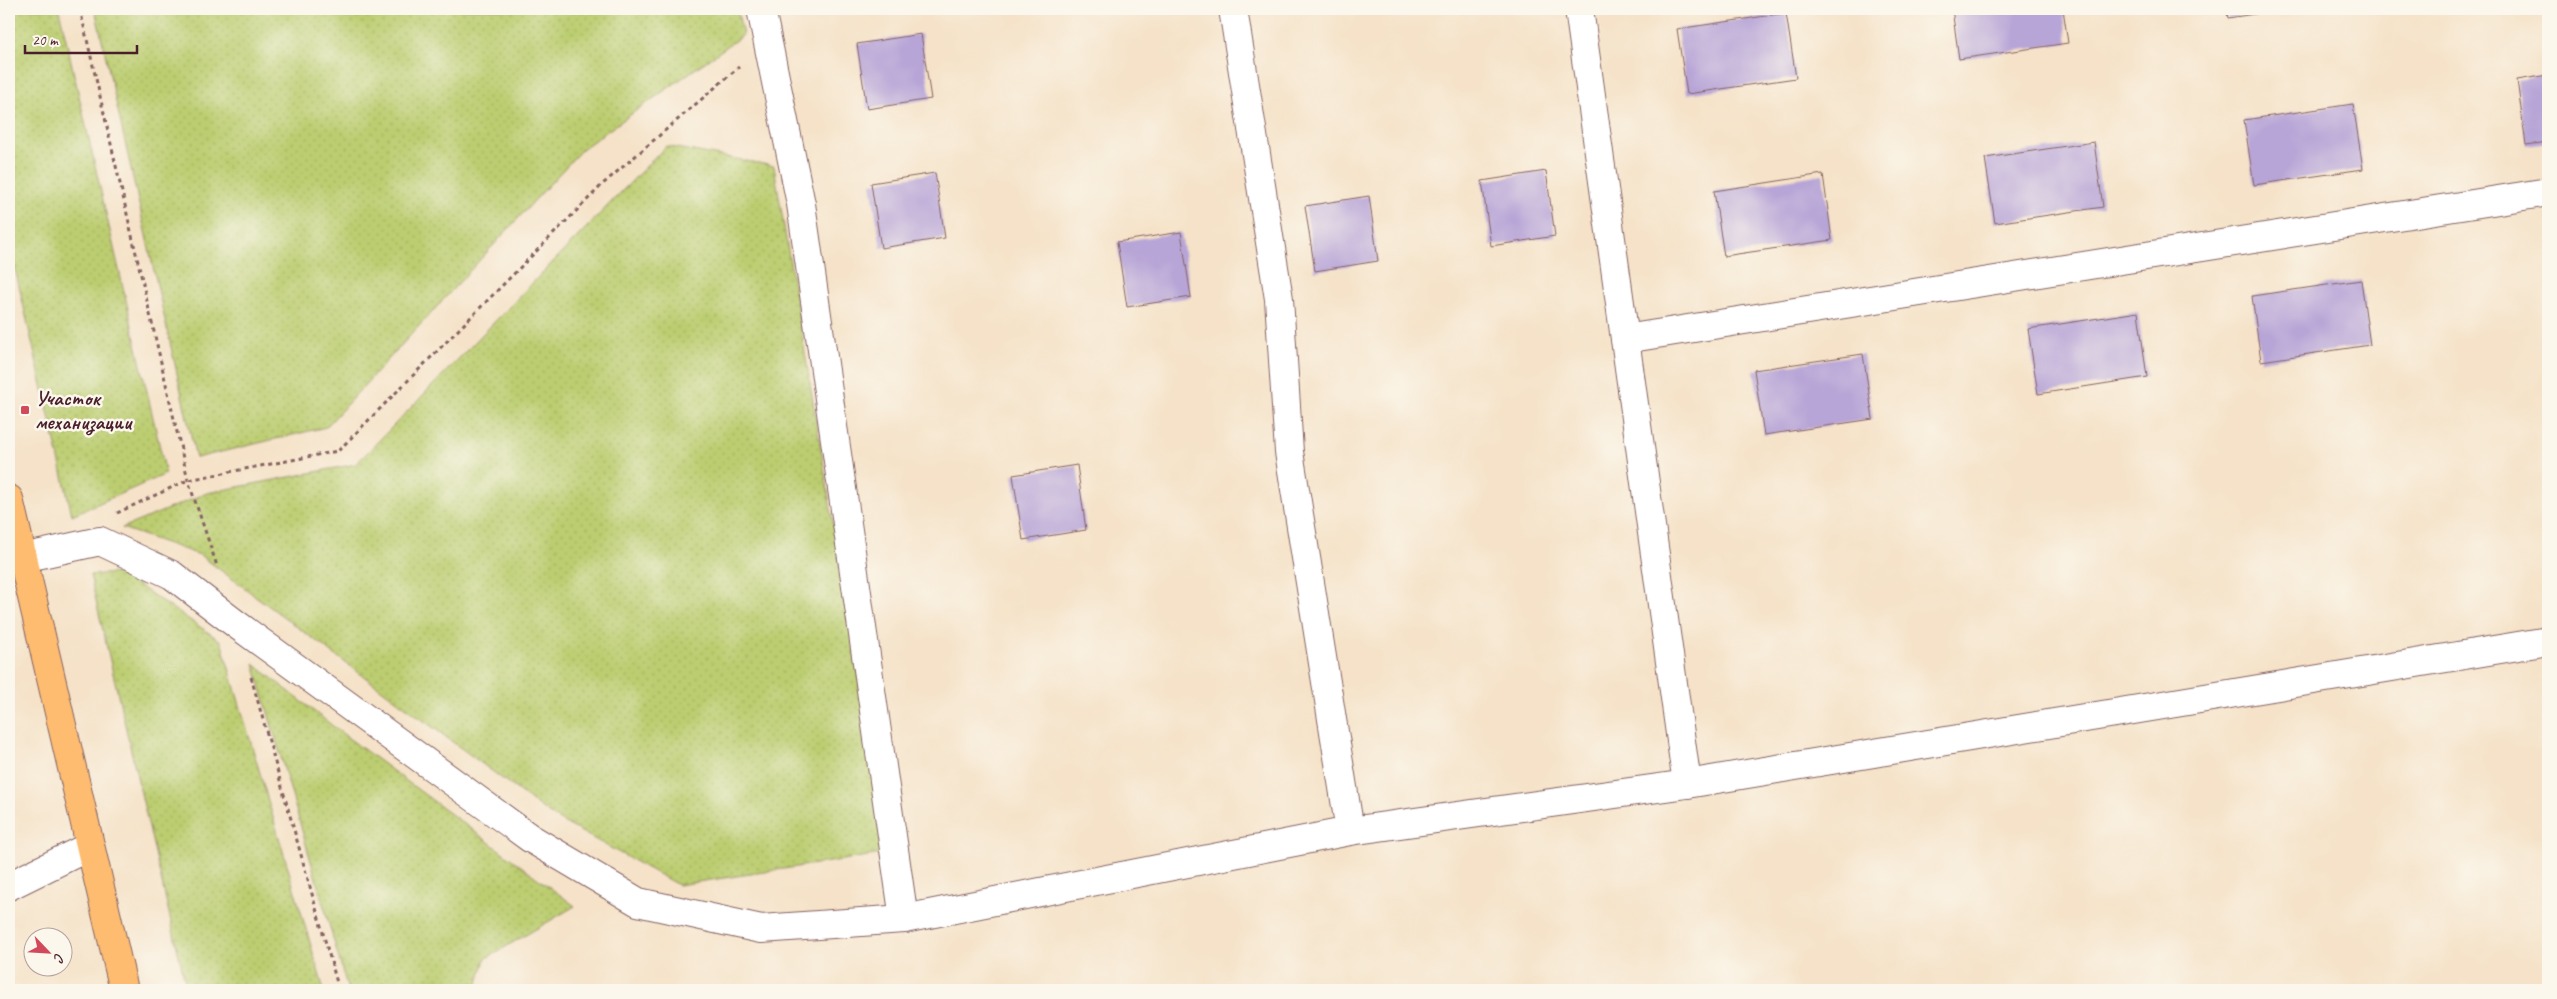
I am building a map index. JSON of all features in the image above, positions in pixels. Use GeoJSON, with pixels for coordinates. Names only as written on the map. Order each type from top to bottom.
{"type":"FeatureCollection","features":[{"type":"Feature","properties":{"kind":"main road"},"geometry":{"type":"LineString","coordinates":[[9,499],[124,990]]}},
{"type":"Feature","properties":{"kind":"street"},"geometry":{"type":"LineString","coordinates":[[761,9],[800,204],[904,919]]}},
{"type":"Feature","properties":{"kind":"street"},"geometry":{"type":"LineString","coordinates":[[1233,9],[1279,299],[1289,452],[1350,831]]}},
{"type":"Feature","properties":{"kind":"street"},"geometry":{"type":"LineString","coordinates":[[1579,9],[1687,784]]}},
{"type":"Feature","properties":{"kind":"street"},"geometry":{"type":"LineString","coordinates":[[1625,339],[2548,192]]}},
{"type":"Feature","properties":{"kind":"street"},"geometry":{"type":"LineString","coordinates":[[23,558],[100,541],[172,575],[236,624],[530,838],[638,902],[761,928],[904,919],[1350,831],[1687,784],[2548,641]]}},
{"type":"Feature","properties":{"kind":"street"},"geometry":{"type":"LineString","coordinates":[[9,886],[90,846]]}},
{"type":"Feature","properties":{"kind":"path"},"geometry":{"type":"LineString","coordinates":[[80,9],[188,480],[218,570]]}},
{"type":"Feature","properties":{"kind":"path"},"geometry":{"type":"LineString","coordinates":[[100,541],[117,512],[188,480],[338,451],[604,183],[768,42]]}},
{"type":"Feature","properties":{"kind":"path"},"geometry":{"type":"LineString","coordinates":[[236,624],[339,990]]}},
{"type":"Feature","properties":{"kind":"green space"},"geometry":{"type":"Polygon","coordinates":[[[9,9],[59,9],[166,474],[72,515],[9,243],[9,9]]]}},
{"type":"Feature","properties":{"kind":"green space"},"geometry":{"type":"Polygon","coordinates":[[[95,9],[737,9],[743,35],[582,149],[326,427],[196,458],[95,9]]]}},
{"type":"Feature","properties":{"kind":"green space"},"geometry":{"type":"Polygon","coordinates":[[[666,146],[774,166],[888,853],[678,885],[554,817],[200,555],[122,528],[207,493],[356,464],[666,146]]]}},
{"type":"Feature","properties":{"kind":"green space"},"geometry":{"type":"Polygon","coordinates":[[[120,573],[221,641],[324,990],[187,990],[90,575],[120,573]]]}},
{"type":"Feature","properties":{"kind":"green space"},"geometry":{"type":"Polygon","coordinates":[[[254,664],[343,734],[575,906],[485,959],[476,990],[348,990],[254,664]]]}},
{"type":"Feature","properties":{"kind":"building"},"geometry":{"type":"Polygon","coordinates":[[[1952,9],[2063,9],[2068,43],[1959,59],[1952,9]]]}},
{"type":"Feature","properties":{"kind":"building"},"geometry":{"type":"Polygon","coordinates":[[[2226,9],[2281,9],[2281,10],[2228,18],[2226,9]]]}},
{"type":"Feature","properties":{"kind":"building"},"geometry":{"type":"Polygon","coordinates":[[[1786,13],[1796,78],[1687,94],[1677,29],[1786,13]]]}},
{"type":"Feature","properties":{"kind":"building"},"geometry":{"type":"Polygon","coordinates":[[[921,34],[931,99],[867,109],[857,44],[921,34]]]}},
{"type":"Feature","properties":{"kind":"building"},"geometry":{"type":"Polygon","coordinates":[[[2548,75],[2548,142],[2526,145],[2517,80],[2548,75]]]}},
{"type":"Feature","properties":{"kind":"building"},"geometry":{"type":"Polygon","coordinates":[[[2353,104],[2363,169],[2254,185],[2244,120],[2353,104]]]}},
{"type":"Feature","properties":{"kind":"building"},"geometry":{"type":"Polygon","coordinates":[[[2094,142],[2103,207],[1995,223],[1985,158],[2094,142]]]}},
{"type":"Feature","properties":{"kind":"building"},"geometry":{"type":"Polygon","coordinates":[[[1546,171],[1555,236],[1491,246],[1482,181],[1546,171]]]}},
{"type":"Feature","properties":{"kind":"building"},"geometry":{"type":"Polygon","coordinates":[[[935,173],[945,238],[881,248],[871,183],[935,173]]]}},
{"type":"Feature","properties":{"kind":"building"},"geometry":{"type":"Polygon","coordinates":[[[1823,174],[1832,240],[1724,256],[1714,191],[1823,174]]]}},
{"type":"Feature","properties":{"kind":"building"},"geometry":{"type":"Polygon","coordinates":[[[1369,196],[1378,261],[1315,271],[1305,206],[1369,196]]]}},
{"type":"Feature","properties":{"kind":"building"},"geometry":{"type":"Polygon","coordinates":[[[1181,232],[1191,297],[1127,307],[1117,242],[1181,232]]]}},
{"type":"Feature","properties":{"kind":"building"},"geometry":{"type":"Polygon","coordinates":[[[2361,280],[2370,345],[2261,361],[2252,296],[2361,280]]]}},
{"type":"Feature","properties":{"kind":"building"},"geometry":{"type":"Polygon","coordinates":[[[2138,312],[2147,377],[2038,394],[2028,329],[2138,312]]]}},
{"type":"Feature","properties":{"kind":"building"},"geometry":{"type":"Polygon","coordinates":[[[1863,354],[1873,419],[1764,435],[1754,370],[1863,354]]]}},
{"type":"Feature","properties":{"kind":"building"},"geometry":{"type":"Polygon","coordinates":[[[1077,465],[1086,530],[1023,540],[1013,475],[1077,465]]]}},
{"type":"Feature","properties":{"kind":"place","name":"Участок механизации"},"geometry":{"type":"Point","coordinates":[25,410]}}]}
